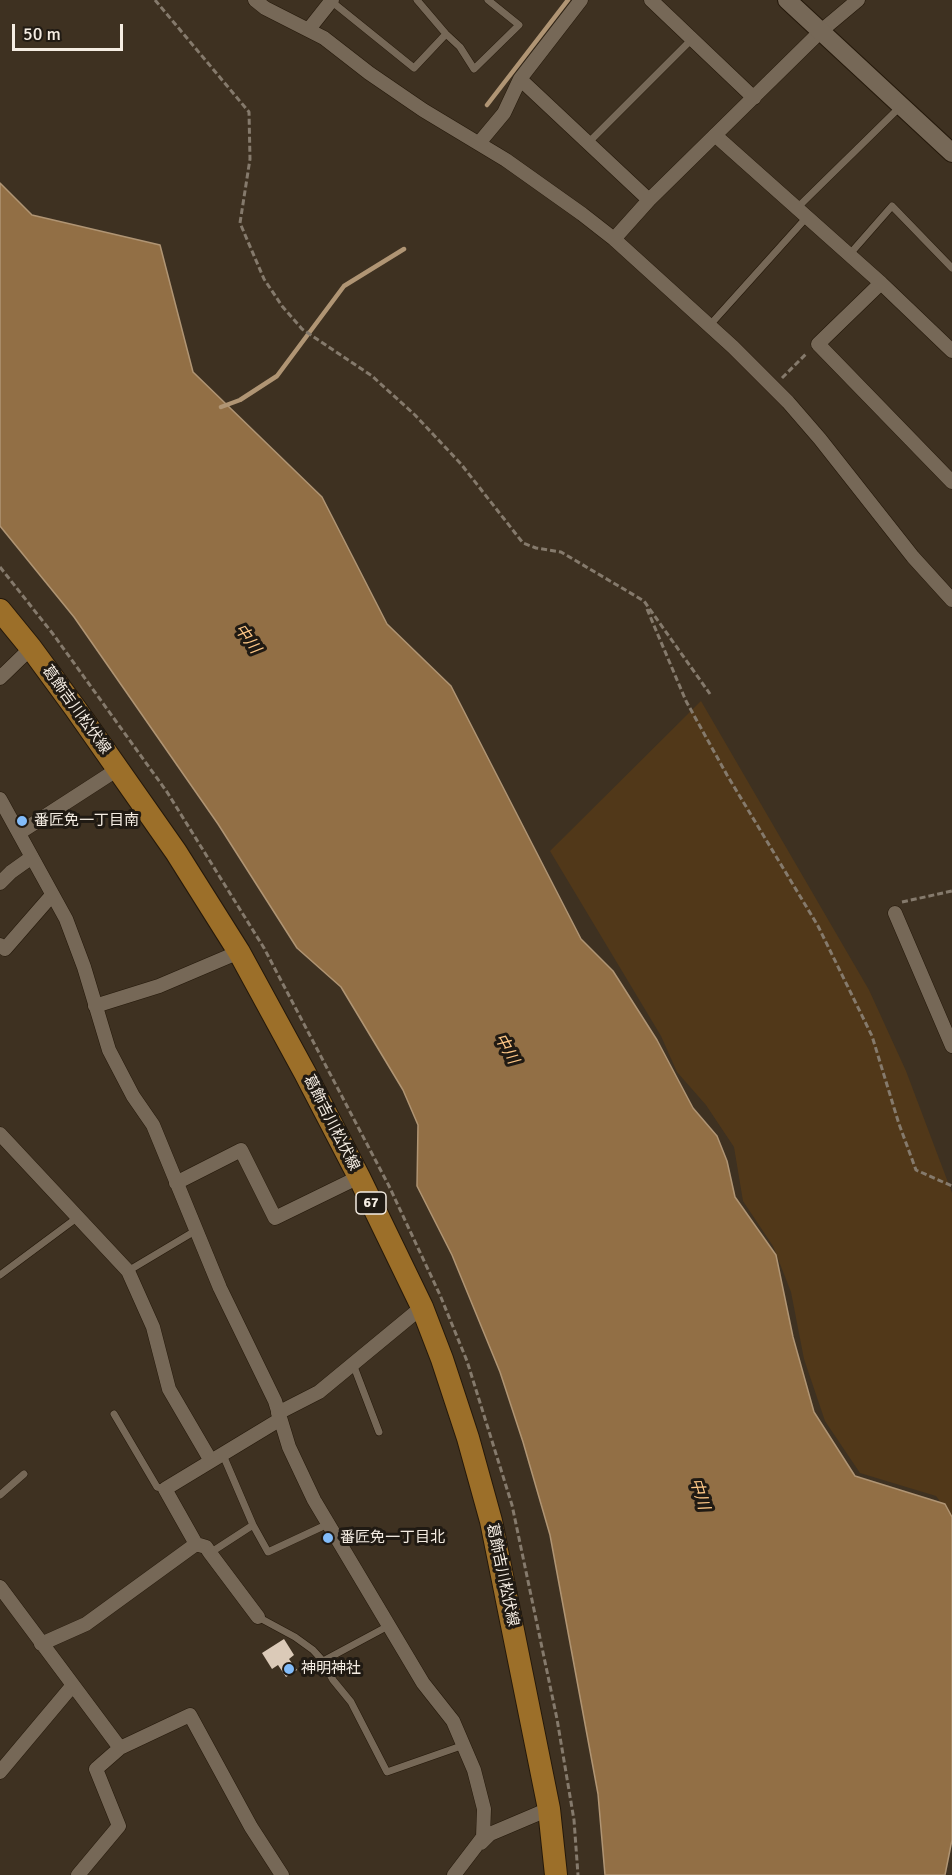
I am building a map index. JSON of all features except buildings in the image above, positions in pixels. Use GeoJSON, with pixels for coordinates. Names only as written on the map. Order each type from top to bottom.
{"type":"FeatureCollection","features":[{"type":"Feature","properties":{"kind":"main road","name":"葛飾吉川松伏線"},"geometry":{"type":"LineString","coordinates":[[0,610],[31,648],[118,769],[176,852],[239,952],[359,1177],[422,1307],[468,1438],[491,1521],[549,1809],[556,1875]]}},
{"type":"Feature","properties":{"kind":"street"},"geometry":{"type":"LineString","coordinates":[[255,0],[265,8],[324,38],[369,73],[479,143],[614,239],[773,387],[820,439],[913,557],[952,600]]}},
{"type":"Feature","properties":{"kind":"street"},"geometry":{"type":"LineString","coordinates":[[479,143],[504,113],[520,79],[581,0]]}},
{"type":"Feature","properties":{"kind":"street"},"geometry":{"type":"LineString","coordinates":[[651,0],[754,98]]}},
{"type":"Feature","properties":{"kind":"street"},"geometry":{"type":"LineString","coordinates":[[787,0],[952,153]]}},
{"type":"Feature","properties":{"kind":"street"},"geometry":{"type":"LineString","coordinates":[[614,239],[649,200],[822,31],[858,0]]}},
{"type":"Feature","properties":{"kind":"street"},"geometry":{"type":"LineString","coordinates":[[309,29],[331,1]]}},
{"type":"Feature","properties":{"kind":"street"},"geometry":{"type":"LineString","coordinates":[[520,79],[649,200]]}},
{"type":"Feature","properties":{"kind":"street"},"geometry":{"type":"LineString","coordinates":[[716,136],[950,343]]}},
{"type":"Feature","properties":{"kind":"street"},"geometry":{"type":"LineString","coordinates":[[881,283],[818,344],[952,482]]}},
{"type":"Feature","properties":{"kind":"street"},"geometry":{"type":"LineString","coordinates":[[0,678],[31,648]]}},
{"type":"Feature","properties":{"kind":"street"},"geometry":{"type":"LineString","coordinates":[[19,833],[118,769]]}},
{"type":"Feature","properties":{"kind":"street"},"geometry":{"type":"LineString","coordinates":[[0,799],[69,927],[109,1050],[133,1096],[153,1125],[195,1231],[275,1401],[298,1468],[328,1524],[423,1683],[453,1721],[474,1770],[484,1809],[481,1843]]}},
{"type":"Feature","properties":{"kind":"street"},"geometry":{"type":"LineString","coordinates":[[0,883],[32,857]]}},
{"type":"Feature","properties":{"kind":"street"},"geometry":{"type":"LineString","coordinates":[[0,945],[5,949],[52,895]]}},
{"type":"Feature","properties":{"kind":"street"},"geometry":{"type":"LineString","coordinates":[[895,913],[952,1046]]}},
{"type":"Feature","properties":{"kind":"street"},"geometry":{"type":"LineString","coordinates":[[95,1006],[159,986],[239,952]]}},
{"type":"Feature","properties":{"kind":"street"},"geometry":{"type":"LineString","coordinates":[[0,1134],[128,1271],[153,1327],[169,1389],[217,1458]]}},
{"type":"Feature","properties":{"kind":"street"},"geometry":{"type":"LineString","coordinates":[[176,1183],[241,1150],[275,1218],[359,1177]]}},
{"type":"Feature","properties":{"kind":"street"},"geometry":{"type":"LineString","coordinates":[[258,1617],[206,1547],[196,1544],[165,1489],[319,1392],[422,1307]]}},
{"type":"Feature","properties":{"kind":"street"},"geometry":{"type":"LineString","coordinates":[[41,1644],[86,1624],[196,1544]]}},
{"type":"Feature","properties":{"kind":"street"},"geometry":{"type":"LineString","coordinates":[[0,1587],[120,1748]]}},
{"type":"Feature","properties":{"kind":"street"},"geometry":{"type":"LineString","coordinates":[[0,1772],[73,1685]]}},
{"type":"Feature","properties":{"kind":"street"},"geometry":{"type":"LineString","coordinates":[[78,1875],[119,1826],[96,1769],[120,1748],[190,1714],[251,1827],[280,1874]]}},
{"type":"Feature","properties":{"kind":"street"},"geometry":{"type":"LineString","coordinates":[[454,1875],[490,1834],[549,1809]]}},
{"type":"Feature","properties":{"kind":"lane"},"geometry":{"type":"LineString","coordinates":[[417,0],[460,47],[474,69],[519,25],[488,0]]}},
{"type":"Feature","properties":{"kind":"lane"},"geometry":{"type":"LineString","coordinates":[[331,1],[414,68],[446,34]]}},
{"type":"Feature","properties":{"kind":"lane"},"geometry":{"type":"LineString","coordinates":[[588,143],[692,39]]}},
{"type":"Feature","properties":{"kind":"lane"},"geometry":{"type":"LineString","coordinates":[[709,326],[802,213],[901,106]]}},
{"type":"Feature","properties":{"kind":"lane"},"geometry":{"type":"LineString","coordinates":[[849,255],[892,206],[952,268]]}},
{"type":"Feature","properties":{"kind":"lane"},"geometry":{"type":"LineString","coordinates":[[0,1275],[78,1217]]}},
{"type":"Feature","properties":{"kind":"lane"},"geometry":{"type":"LineString","coordinates":[[128,1271],[195,1231]]}},
{"type":"Feature","properties":{"kind":"lane"},"geometry":{"type":"LineString","coordinates":[[353,1364],[379,1432]]}},
{"type":"Feature","properties":{"kind":"lane"},"geometry":{"type":"LineString","coordinates":[[114,1414],[157,1487],[165,1489]]}},
{"type":"Feature","properties":{"kind":"lane"},"geometry":{"type":"LineString","coordinates":[[217,1458],[268,1552],[328,1524]]}},
{"type":"Feature","properties":{"kind":"lane"},"geometry":{"type":"LineString","coordinates":[[0,1495],[24,1474]]}},
{"type":"Feature","properties":{"kind":"lane"},"geometry":{"type":"LineString","coordinates":[[210,1553],[254,1525]]}},
{"type":"Feature","properties":{"kind":"lane"},"geometry":{"type":"LineString","coordinates":[[258,1617],[313,1650],[323,1661],[333,1680],[351,1702],[387,1772],[464,1745]]}},
{"type":"Feature","properties":{"kind":"lane"},"geometry":{"type":"LineString","coordinates":[[323,1661],[390,1626]]}},
{"type":"Feature","properties":{"kind":"path"},"geometry":{"type":"LineString","coordinates":[[155,0],[249,112],[250,159],[240,224],[264,279],[282,306],[302,329],[372,376],[415,415],[461,464],[523,543],[536,548],[561,552],[644,601],[710,694]]}},
{"type":"Feature","properties":{"kind":"path"},"geometry":{"type":"LineString","coordinates":[[773,387],[818,344]]}},
{"type":"Feature","properties":{"kind":"path"},"geometry":{"type":"LineString","coordinates":[[644,601],[686,701],[727,775],[818,926],[872,1036],[899,1124],[916,1170],[952,1186]]}},
{"type":"Feature","properties":{"kind":"path"},"geometry":{"type":"LineString","coordinates":[[895,913],[902,902],[952,891]]}},
{"type":"Feature","properties":{"kind":"shaded area"},"geometry":{"type":"Polygon","coordinates":[[[701,701],[869,990],[906,1071],[952,1193],[952,1517],[936,1496],[860,1473],[825,1421],[804,1359],[791,1292],[773,1246],[743,1201],[734,1147],[706,1105],[677,1072],[661,1036],[550,851],[701,701]]]}},
{"type":"Feature","properties":{"kind":"water","name":"中川"},"geometry":{"type":"Polygon","coordinates":[[[0,183],[32,215],[160,245],[193,372],[322,497],[387,624],[451,686],[581,939],[613,971],[657,1040],[693,1108],[717,1136],[727,1161],[735,1197],[776,1255],[793,1337],[814,1412],[855,1476],[945,1504],[952,1517],[952,1840],[945,1875],[605,1875],[598,1794],[550,1535],[500,1372],[452,1255],[417,1186],[418,1125],[403,1090],[341,987],[297,948],[218,824],[74,617],[0,526],[0,183]]]}},
{"type":"Feature","properties":{"kind":"waterway"},"geometry":{"type":"LineString","coordinates":[[487,105],[568,0]]}},
{"type":"Feature","properties":{"kind":"waterway"},"geometry":{"type":"LineString","coordinates":[[221,407],[240,400],[277,376],[344,286],[404,249]]}},
{"type":"Feature","properties":{"kind":"place","name":"番匠免一丁目南"},"geometry":{"type":"Point","coordinates":[22,821]}},
{"type":"Feature","properties":{"kind":"place","name":"番匠免一丁目北"},"geometry":{"type":"Point","coordinates":[328,1538]}},
{"type":"Feature","properties":{"kind":"place","name":"神明神社"},"geometry":{"type":"Point","coordinates":[289,1669]}}]}
